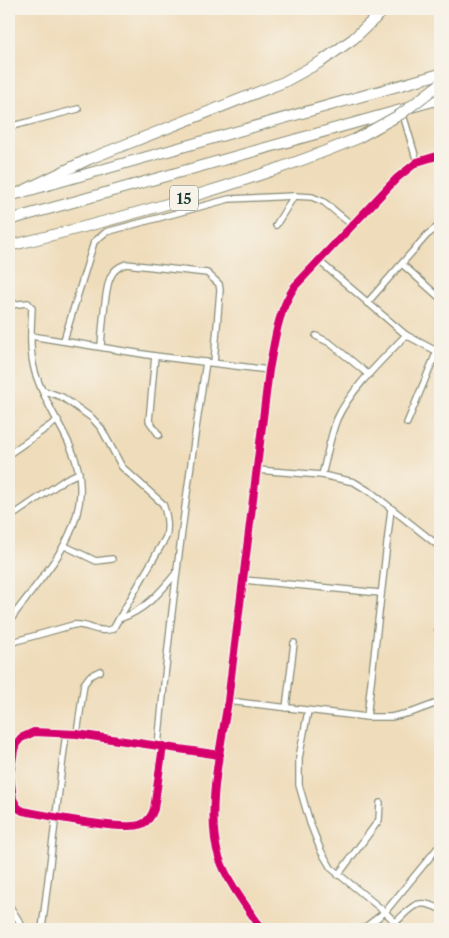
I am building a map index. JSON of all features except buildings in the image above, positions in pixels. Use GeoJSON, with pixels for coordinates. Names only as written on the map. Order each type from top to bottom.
{"type":"FeatureCollection","features":[{"type":"Feature","properties":{"kind":"highway"},"geometry":{"type":"LineString","coordinates":[[14,195],[89,159],[284,82],[322,61],[354,39],[385,9]]}},
{"type":"Feature","properties":{"kind":"highway"},"geometry":{"type":"LineString","coordinates":[[14,195],[440,74]]}},
{"type":"Feature","properties":{"kind":"highway","name":"15"},"geometry":{"type":"LineString","coordinates":[[9,246],[225,186],[312,157],[356,139],[401,114],[440,84]]}},
{"type":"Feature","properties":{"kind":"highway"},"geometry":{"type":"LineString","coordinates":[[9,220],[440,99]]}},
{"type":"Feature","properties":{"kind":"street"},"geometry":{"type":"LineString","coordinates":[[9,127],[78,108]]}},
{"type":"Feature","properties":{"kind":"street"},"geometry":{"type":"LineString","coordinates":[[401,109],[417,162]]}},
{"type":"Feature","properties":{"kind":"street"},"geometry":{"type":"LineString","coordinates":[[262,929],[229,878],[216,846],[214,812],[269,370],[280,316],[286,300],[295,286],[397,178],[417,162],[440,155]]}},
{"type":"Feature","properties":{"kind":"street"},"geometry":{"type":"LineString","coordinates":[[64,340],[94,242],[101,234],[229,199],[294,196],[312,197],[324,202],[352,225]]}},
{"type":"Feature","properties":{"kind":"street"},"geometry":{"type":"LineString","coordinates":[[276,225],[294,196]]}},
{"type":"Feature","properties":{"kind":"street"},"geometry":{"type":"LineString","coordinates":[[367,303],[426,235],[440,225]]}},
{"type":"Feature","properties":{"kind":"street"},"geometry":{"type":"LineString","coordinates":[[319,261],[406,335],[438,352],[407,423]]}},
{"type":"Feature","properties":{"kind":"street"},"geometry":{"type":"LineString","coordinates":[[101,346],[108,281],[120,266],[126,264],[207,273],[219,284],[220,290],[214,363]]}},
{"type":"Feature","properties":{"kind":"street"},"geometry":{"type":"LineString","coordinates":[[402,264],[440,298]]}},
{"type":"Feature","properties":{"kind":"street"},"geometry":{"type":"LineString","coordinates":[[9,305],[25,303],[32,308],[31,336],[35,371],[42,390],[73,450],[79,473],[80,492],[78,510],[65,546],[9,622]]}},
{"type":"Feature","properties":{"kind":"street"},"geometry":{"type":"LineString","coordinates":[[322,475],[337,420],[341,412],[368,375],[406,335]]}},
{"type":"Feature","properties":{"kind":"street"},"geometry":{"type":"LineString","coordinates":[[31,336],[155,356],[269,370]]}},
{"type":"Feature","properties":{"kind":"street"},"geometry":{"type":"LineString","coordinates":[[316,336],[330,343],[368,375]]}},
{"type":"Feature","properties":{"kind":"street"},"geometry":{"type":"LineString","coordinates":[[155,356],[149,421],[159,434]]}},
{"type":"Feature","properties":{"kind":"street"},"geometry":{"type":"LineString","coordinates":[[206,362],[176,573],[161,746],[154,809],[150,818],[142,824],[123,826],[56,817],[23,811],[18,808],[11,795],[9,775],[14,750],[21,738],[34,732],[77,734],[161,746],[220,755]]}},
{"type":"Feature","properties":{"kind":"street"},"geometry":{"type":"LineString","coordinates":[[9,644],[73,625],[84,625],[102,631],[113,629],[166,537],[168,530],[163,504],[122,468],[96,423],[62,397],[42,390]]}},
{"type":"Feature","properties":{"kind":"street"},"geometry":{"type":"LineString","coordinates":[[9,454],[58,420]]}},
{"type":"Feature","properties":{"kind":"street"},"geometry":{"type":"LineString","coordinates":[[257,470],[322,475],[354,482],[372,493],[440,547]]}},
{"type":"Feature","properties":{"kind":"street"},"geometry":{"type":"LineString","coordinates":[[9,518],[66,479],[79,473]]}},
{"type":"Feature","properties":{"kind":"street"},"geometry":{"type":"LineString","coordinates":[[367,717],[391,509]]}},
{"type":"Feature","properties":{"kind":"street"},"geometry":{"type":"LineString","coordinates":[[65,546],[96,561],[112,559]]}},
{"type":"Feature","properties":{"kind":"street"},"geometry":{"type":"LineString","coordinates":[[119,619],[128,616],[153,600],[176,573]]}},
{"type":"Feature","properties":{"kind":"street"},"geometry":{"type":"LineString","coordinates":[[244,580],[380,593]]}},
{"type":"Feature","properties":{"kind":"street"},"geometry":{"type":"LineString","coordinates":[[286,708],[294,643]]}},
{"type":"Feature","properties":{"kind":"street"},"geometry":{"type":"LineString","coordinates":[[77,734],[84,684],[90,676],[100,671]]}},
{"type":"Feature","properties":{"kind":"street"},"geometry":{"type":"LineString","coordinates":[[228,701],[367,717],[413,712],[440,702]]}},
{"type":"Feature","properties":{"kind":"street"},"geometry":{"type":"LineString","coordinates":[[308,711],[299,758],[299,785],[321,852],[326,863],[338,875],[385,912],[398,929]]}},
{"type":"Feature","properties":{"kind":"street"},"geometry":{"type":"LineString","coordinates":[[42,929],[66,733]]}},
{"type":"Feature","properties":{"kind":"street"},"geometry":{"type":"LineString","coordinates":[[338,875],[379,820],[380,803]]}},
{"type":"Feature","properties":{"kind":"street"},"geometry":{"type":"LineString","coordinates":[[363,929],[385,912],[440,845]]}},
{"type":"Feature","properties":{"kind":"street"},"geometry":{"type":"LineString","coordinates":[[395,923],[412,907],[422,903],[429,903],[440,909]]}},
{"type":"Feature","properties":{"kind":"street"},"geometry":{"type":"LineString","coordinates":[[9,905],[24,929]]}},
{"type":"Feature","properties":{"kind":"cycle path"},"geometry":{"type":"LineString","coordinates":[[262,929],[232,885],[219,857],[215,840],[214,801],[269,370],[280,317],[295,286],[397,178],[417,162],[440,155]]}},
{"type":"Feature","properties":{"kind":"cycle path"},"geometry":{"type":"LineString","coordinates":[[163,746],[154,809],[150,818],[142,824],[120,826],[23,811],[18,808],[13,799],[10,775],[14,750],[21,738],[34,732],[77,734],[220,755]]}}]}
